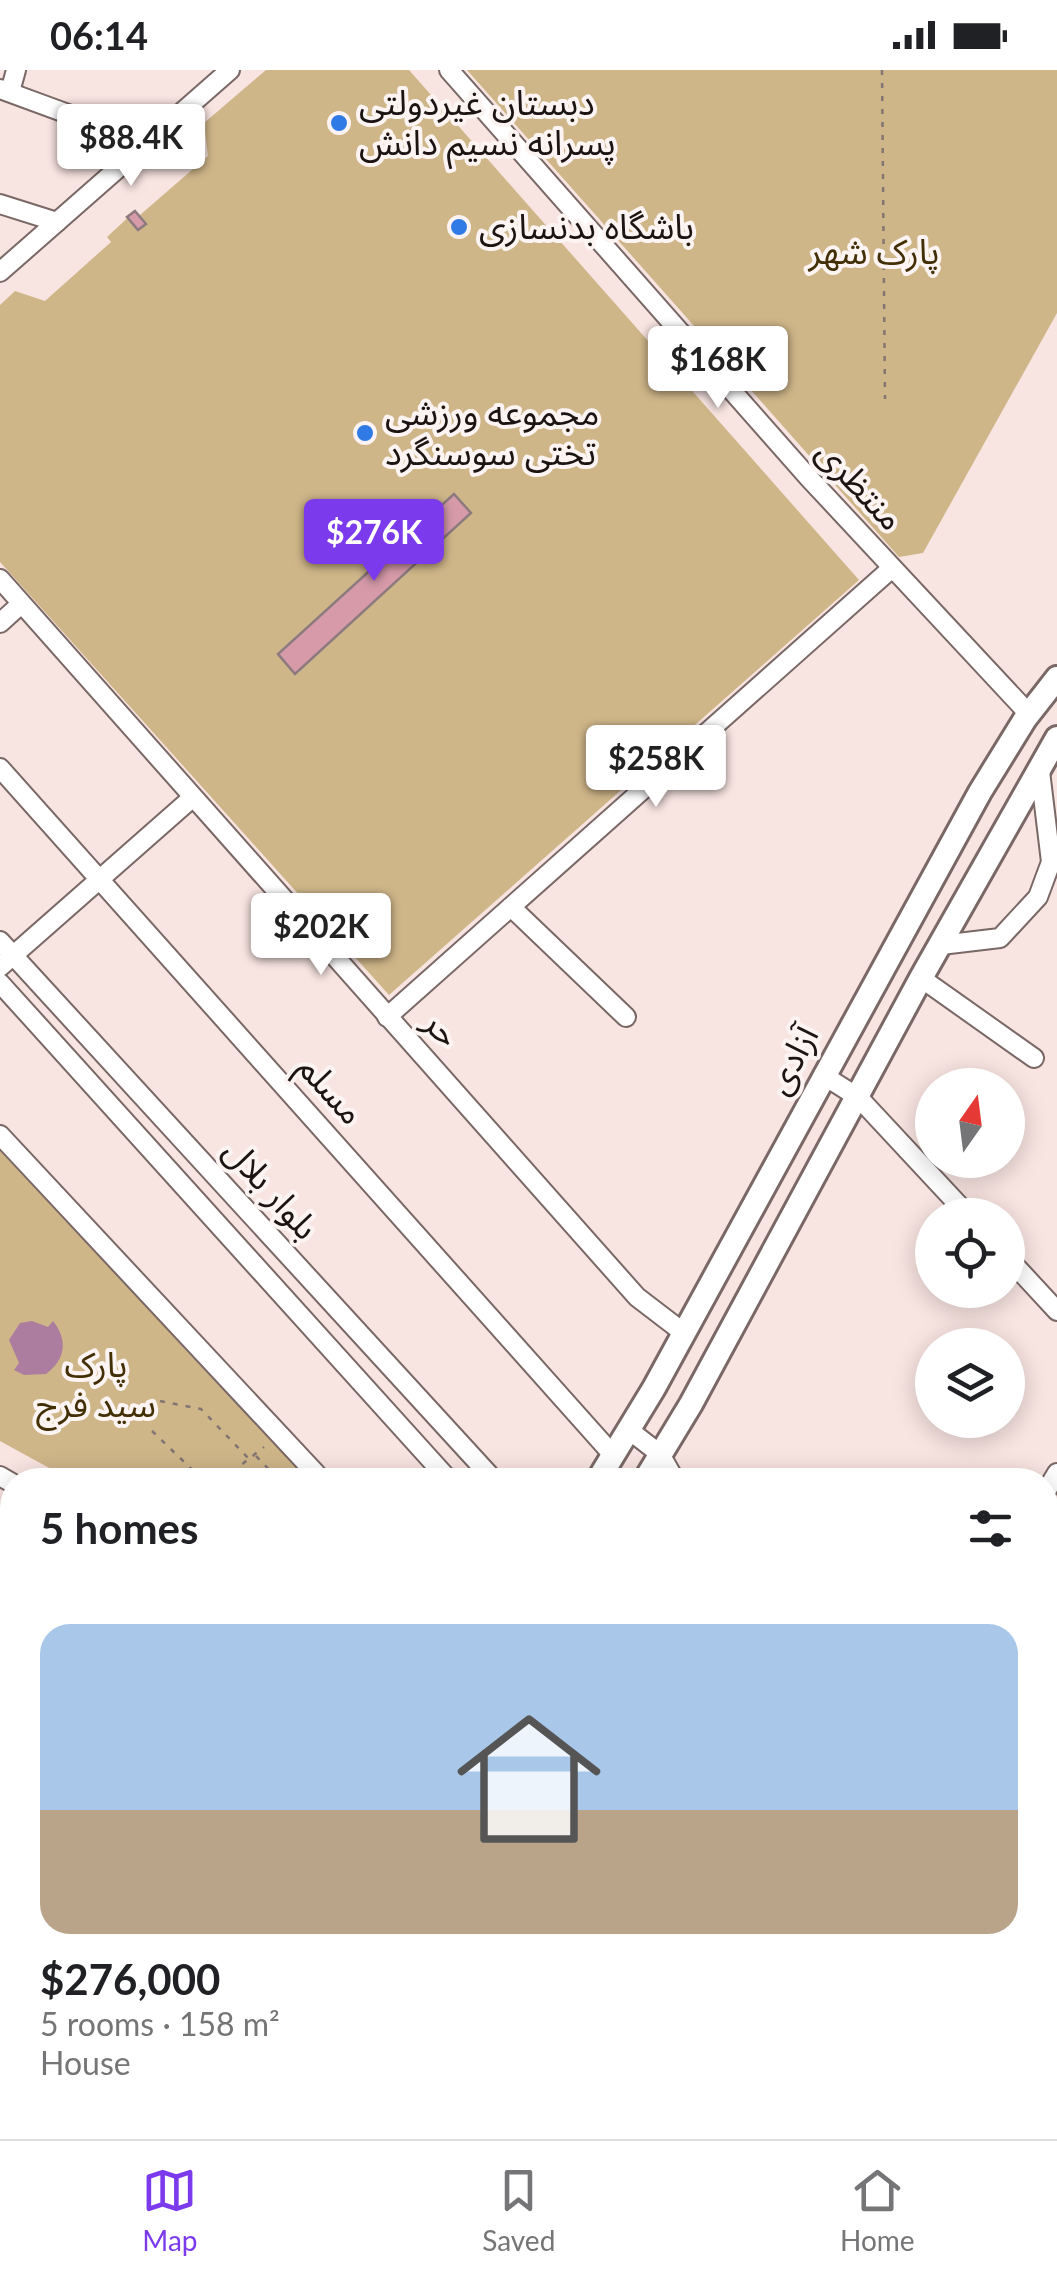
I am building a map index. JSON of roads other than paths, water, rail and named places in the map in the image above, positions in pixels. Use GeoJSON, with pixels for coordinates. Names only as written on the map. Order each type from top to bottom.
{"type":"FeatureCollection","features":[{"type":"Feature","properties":{"kind":"main road","name":"آزادی"},"geometry":{"type":"LineString","coordinates":[[606,1468],[684,1333],[923,893],[1029,714],[1057,678]]}},
{"type":"Feature","properties":{"kind":"main road"},"geometry":{"type":"LineString","coordinates":[[651,1468],[859,1098],[920,978],[1057,738]]}},
{"type":"Feature","properties":{"kind":"street"},"geometry":{"type":"LineString","coordinates":[[16,70],[5,91],[147,144]]}},
{"type":"Feature","properties":{"kind":"street"},"geometry":{"type":"LineString","coordinates":[[0,272],[230,70]]}},
{"type":"Feature","properties":{"kind":"street","name":"منتظری"},"geometry":{"type":"LineString","coordinates":[[449,70],[892,568],[1029,714]]}},
{"type":"Feature","properties":{"kind":"street"},"geometry":{"type":"LineString","coordinates":[[0,204],[57,222]]}},
{"type":"Feature","properties":{"kind":"street"},"geometry":{"type":"LineString","coordinates":[[387,1016],[892,568]]}},
{"type":"Feature","properties":{"kind":"street","name":"حر"},"geometry":{"type":"LineString","coordinates":[[0,579],[637,1296],[684,1333]]}},
{"type":"Feature","properties":{"kind":"street"},"geometry":{"type":"LineString","coordinates":[[0,623],[22,604]]}},
{"type":"Feature","properties":{"kind":"street","name":"مسلم"},"geometry":{"type":"LineString","coordinates":[[0,768],[614,1455]]}},
{"type":"Feature","properties":{"kind":"street"},"geometry":{"type":"LineString","coordinates":[[941,944],[1000,938],[1038,897],[1051,862],[1040,771]]}},
{"type":"Feature","properties":{"kind":"street"},"geometry":{"type":"LineString","coordinates":[[7,961],[192,798]]}},
{"type":"Feature","properties":{"kind":"street"},"geometry":{"type":"LineString","coordinates":[[511,907],[626,1017]]}},
{"type":"Feature","properties":{"kind":"street","name":"بلوار بلال"},"geometry":{"type":"LineString","coordinates":[[0,941],[7,961],[483,1468]]}},
{"type":"Feature","properties":{"kind":"street"},"geometry":{"type":"LineString","coordinates":[[920,978],[1034,1058]]}},
{"type":"Feature","properties":{"kind":"street","name":"بلوار بلال"},"geometry":{"type":"LineString","coordinates":[[0,983],[439,1468]]}},
{"type":"Feature","properties":{"kind":"street"},"geometry":{"type":"LineString","coordinates":[[823,1075],[859,1098],[952,1198]]}},
{"type":"Feature","properties":{"kind":"street"},"geometry":{"type":"LineString","coordinates":[[0,1134],[311,1468]]}},
{"type":"Feature","properties":{"kind":"street"},"geometry":{"type":"LineString","coordinates":[[1025,1276],[1057,1311]]}},
{"type":"Feature","properties":{"kind":"street"},"geometry":{"type":"LineString","coordinates":[[629,1430],[660,1454],[668,1468]]}},
{"type":"Feature","properties":{"kind":"place","name":"دبستان غیردولتی پسرانه نسیم دانش"},"geometry":{"type":"Point","coordinates":[339,123]}},
{"type":"Feature","properties":{"kind":"place","name":"باشگاه بدنسازی"},"geometry":{"type":"Point","coordinates":[459,227]}},
{"type":"Feature","properties":{"kind":"place","name":"مجموعه ورزشی تختی سوسنگرد"},"geometry":{"type":"Point","coordinates":[365,433]}},
{"type":"Feature","properties":{"kind":"park label","name":"پارک شهر"},"geometry":{"type":"Point","coordinates":[874,252]}},
{"type":"Feature","properties":{"kind":"park label","name":"پارک سید فرج"},"geometry":{"type":"Point","coordinates":[96,1385]}}]}
